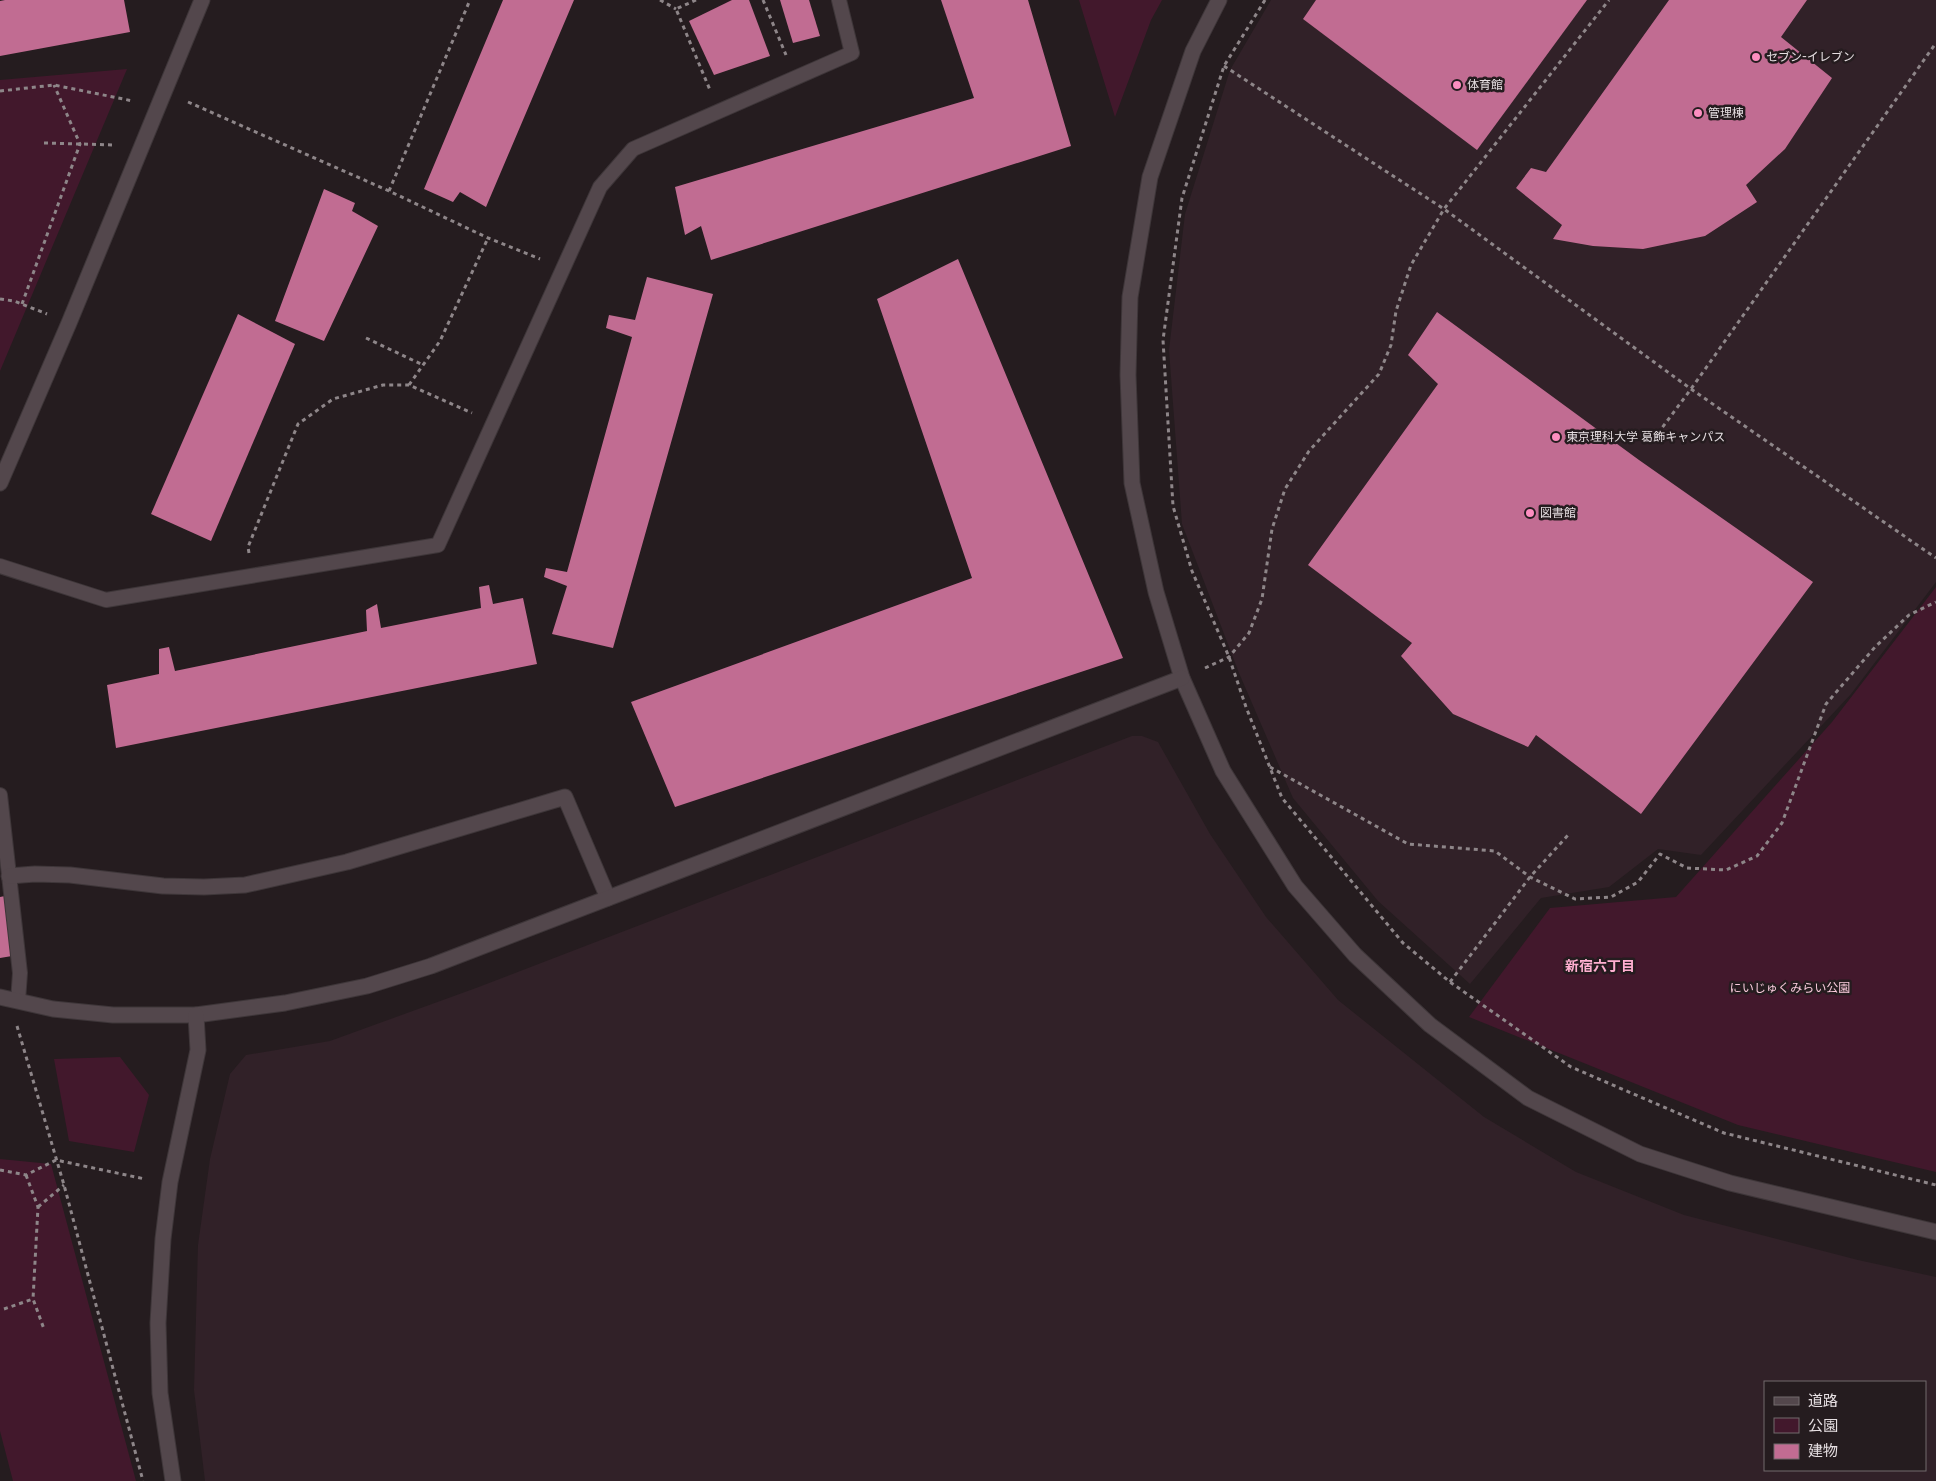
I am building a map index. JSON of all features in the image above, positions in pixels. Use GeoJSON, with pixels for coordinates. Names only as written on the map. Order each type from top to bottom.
{"type":"FeatureCollection","features":[{"type":"Feature","properties":{"kind":"street"},"geometry":{"type":"LineString","coordinates":[[0,483],[3,467],[69,323],[202,0]]}},
{"type":"Feature","properties":{"kind":"street"},"geometry":{"type":"LineString","coordinates":[[1219,0],[1193,52],[1150,177],[1130,297],[1128,375],[1132,482],[1156,592],[1182,678],[1223,771],[1295,886],[1355,955],[1430,1025],[1528,1098],[1640,1154],[1730,1183],[1936,1232]]}},
{"type":"Feature","properties":{"kind":"street"},"geometry":{"type":"LineString","coordinates":[[9,999],[53,1009],[113,1015],[196,1015],[285,1003],[367,986],[431,966],[1182,678]]}},
{"type":"Feature","properties":{"kind":"street"},"geometry":{"type":"LineString","coordinates":[[9,876],[35,874],[70,875],[163,886],[245,885],[347,862],[565,797],[608,898]]}},
{"type":"Feature","properties":{"kind":"street"},"geometry":{"type":"LineString","coordinates":[[173,1481],[160,1393],[158,1323],[163,1239],[170,1182],[198,1050],[196,1015]]}},
{"type":"Feature","properties":{"kind":"lane"},"geometry":{"type":"LineString","coordinates":[[0,566],[106,600],[438,546],[600,187],[633,149],[852,53],[839,0]]}},
{"type":"Feature","properties":{"kind":"lane"},"geometry":{"type":"LineString","coordinates":[[0,795],[20,973],[9,999]]}},
{"type":"Feature","properties":{"kind":"path"},"geometry":{"type":"LineString","coordinates":[[389,191],[470,0]]}},
{"type":"Feature","properties":{"kind":"path"},"geometry":{"type":"LineString","coordinates":[[660,0],[676,9],[719,111]]}},
{"type":"Feature","properties":{"kind":"path"},"geometry":{"type":"LineString","coordinates":[[676,9],[696,0]]}},
{"type":"Feature","properties":{"kind":"path"},"geometry":{"type":"LineString","coordinates":[[763,0],[796,78]]}},
{"type":"Feature","properties":{"kind":"path"},"geometry":{"type":"LineString","coordinates":[[1265,0],[1224,66],[1182,198],[1163,340],[1173,506],[1192,571],[1229,657],[1246,707],[1282,798],[1403,943],[1450,982],[1571,1067],[1724,1133],[1936,1185]]}},
{"type":"Feature","properties":{"kind":"path"},"geometry":{"type":"LineString","coordinates":[[1182,678],[1229,657],[1249,633],[1262,599],[1272,529],[1286,489],[1310,451],[1379,374],[1391,345],[1396,311],[1411,265],[1444,210],[1609,0]]}},
{"type":"Feature","properties":{"kind":"path"},"geometry":{"type":"LineString","coordinates":[[1653,440],[1936,43]]}},
{"type":"Feature","properties":{"kind":"path"},"geometry":{"type":"LineString","coordinates":[[1224,66],[1444,210],[1691,389],[1936,558]]}},
{"type":"Feature","properties":{"kind":"path"},"geometry":{"type":"LineString","coordinates":[[22,304],[80,144],[54,85]]}},
{"type":"Feature","properties":{"kind":"path"},"geometry":{"type":"LineString","coordinates":[[0,91],[54,85],[161,98],[389,191],[488,238],[563,268]]}},
{"type":"Feature","properties":{"kind":"path"},"geometry":{"type":"LineString","coordinates":[[44,143],[142,146]]}},
{"type":"Feature","properties":{"kind":"path"},"geometry":{"type":"LineString","coordinates":[[409,385],[440,340],[488,238]]}},
{"type":"Feature","properties":{"kind":"path"},"geometry":{"type":"LineString","coordinates":[[0,299],[14,301],[69,323]]}},
{"type":"Feature","properties":{"kind":"path"},"geometry":{"type":"LineString","coordinates":[[366,338],[423,365]]}},
{"type":"Feature","properties":{"kind":"path"},"geometry":{"type":"LineString","coordinates":[[253,576],[248,547],[298,424],[333,400],[383,385],[409,385],[493,422]]}},
{"type":"Feature","properties":{"kind":"path"},"geometry":{"type":"LineString","coordinates":[[1270,767],[1408,844],[1495,851],[1530,877],[1575,898],[1611,897],[1638,882],[1660,854],[1687,868],[1726,870],[1757,856],[1782,823],[1826,704],[1875,648],[1909,615],[1936,602]]}},
{"type":"Feature","properties":{"kind":"path"},"geometry":{"type":"LineString","coordinates":[[1450,982],[1530,877],[1569,834]]}},
{"type":"Feature","properties":{"kind":"path"},"geometry":{"type":"LineString","coordinates":[[9,999],[64,1185],[143,1481]]}},
{"type":"Feature","properties":{"kind":"path"},"geometry":{"type":"LineString","coordinates":[[0,1170],[26,1175],[56,1160],[148,1180]]}},
{"type":"Feature","properties":{"kind":"path"},"geometry":{"type":"LineString","coordinates":[[26,1175],[38,1207],[33,1299],[44,1329]]}},
{"type":"Feature","properties":{"kind":"path"},"geometry":{"type":"LineString","coordinates":[[38,1207],[64,1185]]}},
{"type":"Feature","properties":{"kind":"path"},"geometry":{"type":"LineString","coordinates":[[4,1309],[33,1299]]}},
{"type":"Feature","properties":{"kind":"shaded area","name":"東京理科大学 葛飾キャンパス"},"geometry":{"type":"Polygon","coordinates":[[[1271,0],[1936,0],[1936,582],[1851,694],[1701,855],[1658,849],[1609,887],[1541,898],[1470,984],[1378,901],[1293,798],[1239,673],[1182,524],[1169,350],[1185,214],[1230,70],[1271,0]]]}},
{"type":"Feature","properties":{"kind":"shaded area"},"geometry":{"type":"Polygon","coordinates":[[[1132,736],[1142,736],[1158,742],[1210,834],[1266,917],[1338,1000],[1484,1117],[1576,1172],[1684,1215],[1858,1260],[1936,1277],[1936,1481],[205,1481],[194,1390],[198,1245],[210,1159],[230,1074],[246,1055],[330,1041],[476,988],[1132,736]]]}},
{"type":"Feature","properties":{"kind":"green space"},"geometry":{"type":"Polygon","coordinates":[[[1079,0],[1162,0],[1151,20],[1115,117],[1079,0]]]}},
{"type":"Feature","properties":{"kind":"green space"},"geometry":{"type":"Polygon","coordinates":[[[127,69],[0,371],[0,80],[127,69]]]}},
{"type":"Feature","properties":{"kind":"green space","name":"にいじゅくみらい公園"},"geometry":{"type":"Polygon","coordinates":[[[1936,587],[1936,1172],[1738,1125],[1469,1017],[1550,908],[1676,897],[1832,722],[1936,587]]]}},
{"type":"Feature","properties":{"kind":"green space"},"geometry":{"type":"Polygon","coordinates":[[[120,1057],[149,1095],[134,1152],[69,1141],[54,1059],[120,1057]]]}},
{"type":"Feature","properties":{"kind":"green space"},"geometry":{"type":"Polygon","coordinates":[[[0,1159],[51,1164],[136,1481],[13,1481],[0,1431],[0,1159]]]}},
{"type":"Feature","properties":{"kind":"building"},"geometry":{"type":"Polygon","coordinates":[[[124,0],[130,32],[0,56],[0,1],[124,0]]]}},
{"type":"Feature","properties":{"kind":"building"},"geometry":{"type":"Polygon","coordinates":[[[503,0],[574,0],[486,207],[460,192],[453,202],[424,189],[503,0]]]}},
{"type":"Feature","properties":{"kind":"building"},"geometry":{"type":"Polygon","coordinates":[[[732,0],[749,0],[770,56],[714,75],[689,21],[732,0]]]}},
{"type":"Feature","properties":{"kind":"building"},"geometry":{"type":"Polygon","coordinates":[[[780,0],[809,0],[820,36],[793,43],[780,0]]]}},
{"type":"Feature","properties":{"kind":"building"},"geometry":{"type":"Polygon","coordinates":[[[941,0],[1028,0],[1071,146],[711,260],[701,226],[685,235],[675,187],[974,98],[941,0]]]}},
{"type":"Feature","properties":{"kind":"building","name":"体育館"},"geometry":{"type":"Polygon","coordinates":[[[1316,0],[1587,0],[1477,150],[1303,19],[1316,0]]]}},
{"type":"Feature","properties":{"kind":"building","name":"管理棟"},"geometry":{"type":"Polygon","coordinates":[[[1669,0],[1807,0],[1781,37],[1832,78],[1785,149],[1746,185],[1757,202],[1705,236],[1643,249],[1593,246],[1553,239],[1562,225],[1516,188],[1531,168],[1546,172],[1669,0]]]}},
{"type":"Feature","properties":{"kind":"building"},"geometry":{"type":"Polygon","coordinates":[[[324,189],[355,203],[352,211],[378,226],[324,341],[275,321],[324,189]]]}},
{"type":"Feature","properties":{"kind":"building"},"geometry":{"type":"Polygon","coordinates":[[[958,259],[1123,658],[675,807],[631,702],[972,578],[877,299],[958,259]]]}},
{"type":"Feature","properties":{"kind":"building"},"geometry":{"type":"Polygon","coordinates":[[[647,277],[713,294],[613,648],[552,634],[567,586],[544,577],[546,568],[567,572],[632,337],[606,328],[609,315],[635,320],[647,277]]]}},
{"type":"Feature","properties":{"kind":"building","name":"図書館"},"geometry":{"type":"Polygon","coordinates":[[[1437,312],[1639,460],[1813,582],[1641,814],[1536,735],[1528,747],[1453,714],[1401,656],[1412,643],[1308,565],[1438,384],[1408,355],[1437,312]]]}},
{"type":"Feature","properties":{"kind":"building"},"geometry":{"type":"Polygon","coordinates":[[[238,314],[295,344],[211,541],[151,514],[238,314]]]}},
{"type":"Feature","properties":{"kind":"building"},"geometry":{"type":"Polygon","coordinates":[[[489,585],[493,604],[523,598],[537,664],[116,748],[107,685],[159,674],[159,649],[169,647],[175,671],[367,631],[366,610],[377,604],[381,628],[481,608],[479,587],[489,585]]]}},
{"type":"Feature","properties":{"kind":"building"},"geometry":{"type":"Polygon","coordinates":[[[10,895],[18,955],[0,958],[0,897],[10,895]]]}},
{"type":"Feature","properties":{"kind":"place","name":"セブン-イレブン"},"geometry":{"type":"Point","coordinates":[1756,57]}},
{"type":"Feature","properties":{"kind":"place","name":"体育館"},"geometry":{"type":"Point","coordinates":[1457,85]}},
{"type":"Feature","properties":{"kind":"place","name":"管理棟"},"geometry":{"type":"Point","coordinates":[1698,113]}},
{"type":"Feature","properties":{"kind":"place","name":"東京理科大学 葛飾キャンパス"},"geometry":{"type":"Point","coordinates":[1556,437]}},
{"type":"Feature","properties":{"kind":"place","name":"図書館"},"geometry":{"type":"Point","coordinates":[1530,513]}},
{"type":"Feature","properties":{"kind":"district","name":"新宿六丁目"},"geometry":{"type":"Point","coordinates":[1600,966]}}]}
